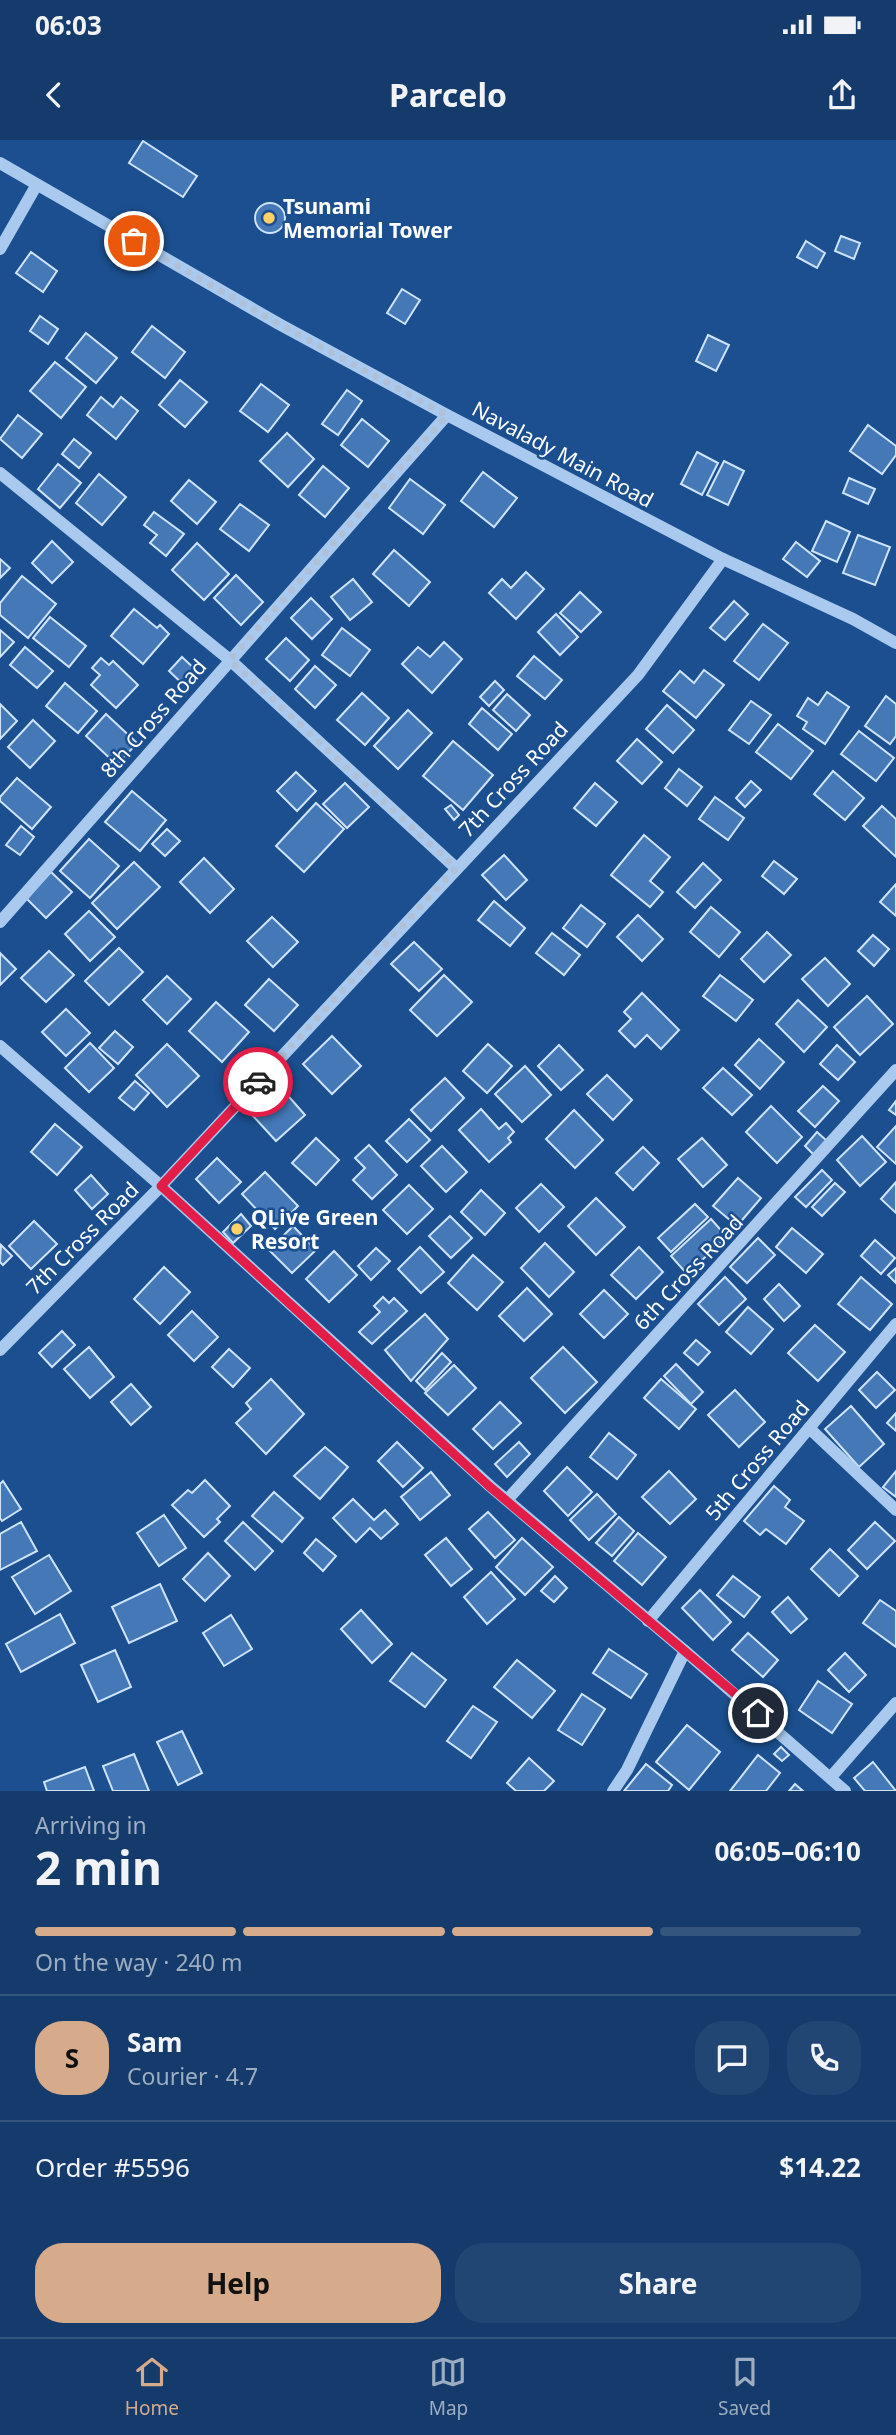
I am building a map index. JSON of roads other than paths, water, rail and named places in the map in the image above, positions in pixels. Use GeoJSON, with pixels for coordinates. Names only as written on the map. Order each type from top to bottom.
{"type":"FeatureCollection","features":[{"type":"Feature","properties":{"kind":"street","name":"Navalady Main Road"},"geometry":{"type":"LineString","coordinates":[[0,163],[279,324],[447,415],[723,559],[853,619],[896,643]]}},
{"type":"Feature","properties":{"kind":"street"},"geometry":{"type":"LineString","coordinates":[[0,248],[36,186]]}},
{"type":"Feature","properties":{"kind":"street","name":"8th Cross Road"},"geometry":{"type":"LineString","coordinates":[[0,922],[447,415]]}},
{"type":"Feature","properties":{"kind":"street"},"geometry":{"type":"LineString","coordinates":[[0,473],[230,660],[456,868]]}},
{"type":"Feature","properties":{"kind":"street","name":"7th Cross Road"},"geometry":{"type":"LineString","coordinates":[[0,1350],[161,1186],[638,675],[723,559]]}},
{"type":"Feature","properties":{"kind":"street"},"geometry":{"type":"LineString","coordinates":[[0,1046],[161,1186],[371,1380],[507,1500],[845,1791]]}},
{"type":"Feature","properties":{"kind":"street","name":"6th Cross Road"},"geometry":{"type":"LineString","coordinates":[[507,1500],[896,1070]]}},
{"type":"Feature","properties":{"kind":"street","name":"5th Cross Road"},"geometry":{"type":"LineString","coordinates":[[648,1621],[896,1324]]}},
{"type":"Feature","properties":{"kind":"street"},"geometry":{"type":"LineString","coordinates":[[809,1428],[896,1510]]}},
{"type":"Feature","properties":{"kind":"street"},"geometry":{"type":"LineString","coordinates":[[613,1791],[627,1770],[685,1651]]}},
{"type":"Feature","properties":{"kind":"street"},"geometry":{"type":"LineString","coordinates":[[831,1777],[896,1703]]}},
{"type":"Feature","properties":{"kind":"place","name":"Tsunami Memorial Tower"},"geometry":{"type":"Point","coordinates":[269,218]}},
{"type":"Feature","properties":{"kind":"place","name":"QLive Green Resort"},"geometry":{"type":"Point","coordinates":[237,1229]}}]}
